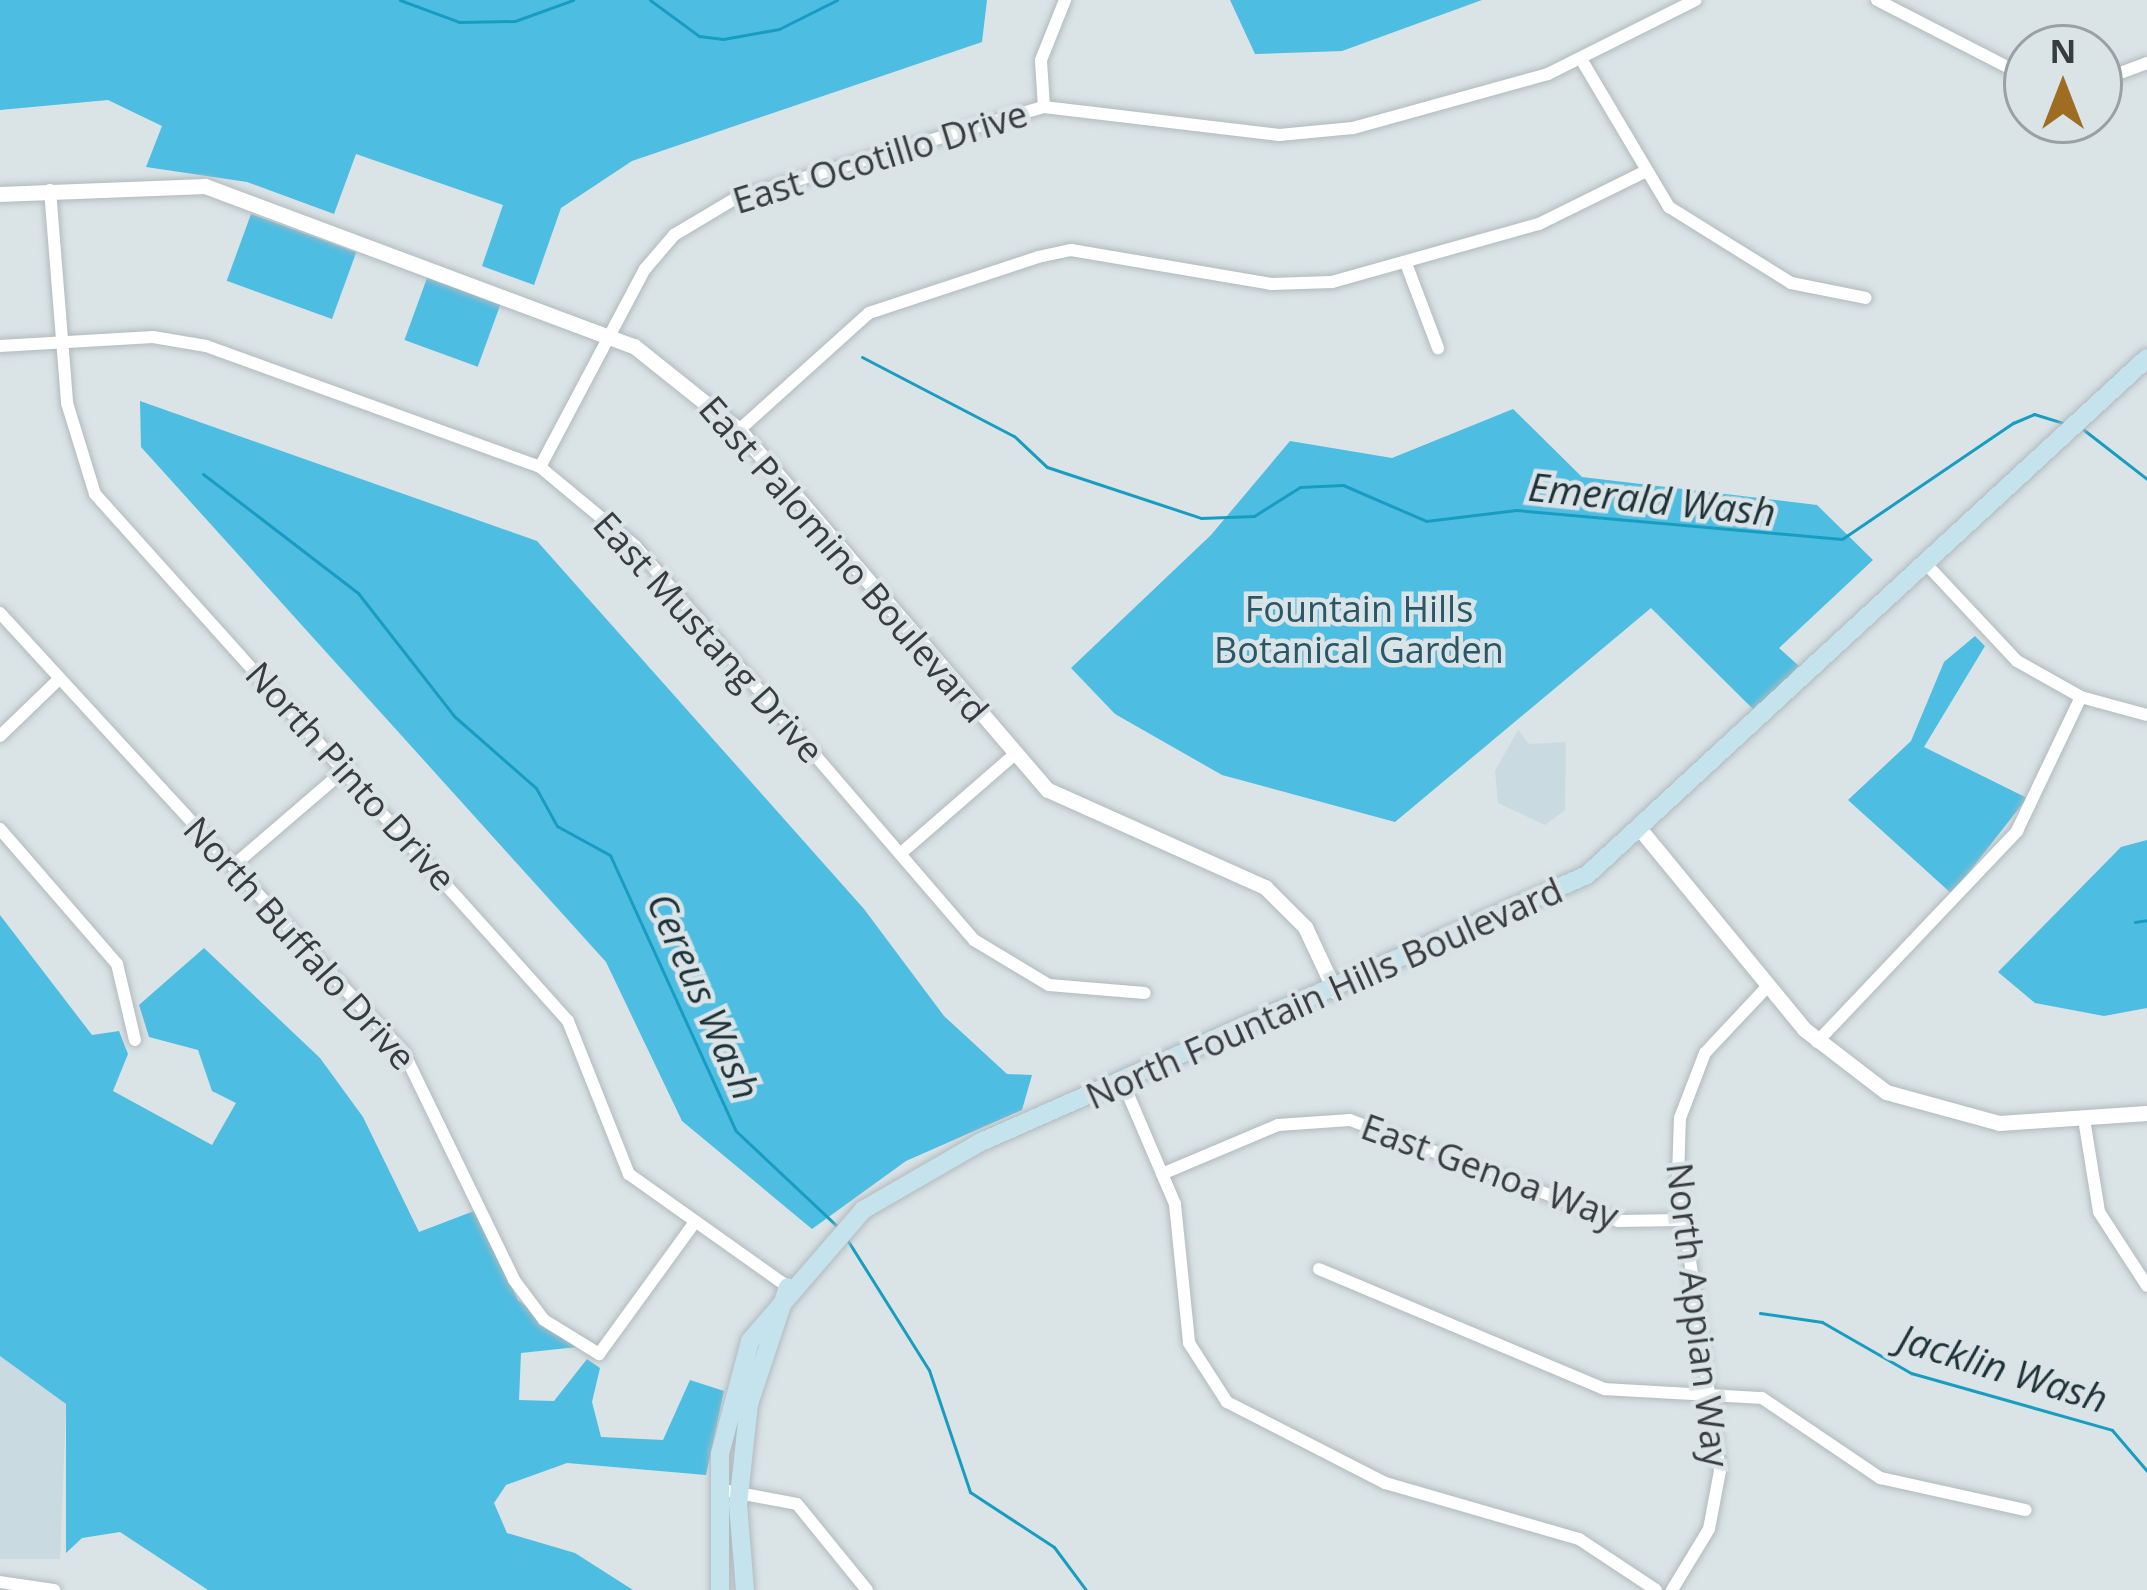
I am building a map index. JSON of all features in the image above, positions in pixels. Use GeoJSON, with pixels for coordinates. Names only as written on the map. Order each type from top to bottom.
{"type":"FeatureCollection","features":[{"type":"Feature","properties":{"kind":"main road","name":"North Fountain Hills Boulevard"},"geometry":{"type":"LineString","coordinates":[[720,1590],[716,1489],[750,1341],[788,1287],[891,1187],[1564,889],[1644,834],[2147,358]]}},
{"type":"Feature","properties":{"kind":"main road","name":"North Fountain Hills Boulevard"},"geometry":{"type":"LineString","coordinates":[[745,1590],[739,1489],[749,1404],[788,1287]]}},
{"type":"Feature","properties":{"kind":"street"},"geometry":{"type":"LineString","coordinates":[[1044,107],[1041,60],[1065,0]]}},
{"type":"Feature","properties":{"kind":"street","name":"East Ocotillo Drive"},"geometry":{"type":"LineString","coordinates":[[540,467],[645,268],[702,214],[1044,107],[1313,134],[1581,59],[1696,0]]}},
{"type":"Feature","properties":{"kind":"street"},"geometry":{"type":"LineString","coordinates":[[1877,0],[2003,65]]}},
{"type":"Feature","properties":{"kind":"street"},"geometry":{"type":"LineString","coordinates":[[1581,59],[1644,172],[1670,206],[1753,263],[1825,296],[1866,298]]}},
{"type":"Feature","properties":{"kind":"street"},"geometry":{"type":"LineString","coordinates":[[740,430],[869,313],[1038,257],[1115,255],[1271,284],[1408,266],[1539,224],[1644,172]]}},
{"type":"Feature","properties":{"kind":"street","name":"East Palomino Boulevard"},"geometry":{"type":"LineString","coordinates":[[0,194],[205,186],[608,332],[740,430],[1015,754],[1082,812],[1265,887],[1305,927],[1335,992]]}},
{"type":"Feature","properties":{"kind":"street","name":"North Pinto Drive"},"geometry":{"type":"LineString","coordinates":[[50,190],[61,341],[95,494],[348,767],[568,1021],[628,1174],[692,1226],[788,1287]]}},
{"type":"Feature","properties":{"kind":"street"},"geometry":{"type":"LineString","coordinates":[[1408,266],[1438,348]]}},
{"type":"Feature","properties":{"kind":"street","name":"East Mustang Drive"},"geometry":{"type":"LineString","coordinates":[[0,346],[61,341],[206,346],[540,467],[635,546],[974,940],[1021,974],[1076,991],[1145,993]]}},
{"type":"Feature","properties":{"kind":"street"},"geometry":{"type":"LineString","coordinates":[[1928,566],[2017,661],[2081,697],[2147,715]]}},
{"type":"Feature","properties":{"kind":"street","name":"North Buffalo Drive"},"geometry":{"type":"LineString","coordinates":[[0,613],[422,1079],[528,1303],[599,1354],[692,1226]]}},
{"type":"Feature","properties":{"kind":"street"},"geometry":{"type":"LineString","coordinates":[[0,736],[58,680]]}},
{"type":"Feature","properties":{"kind":"street"},"geometry":{"type":"LineString","coordinates":[[1816,1042],[2017,831],[2081,697]]}},
{"type":"Feature","properties":{"kind":"street"},"geometry":{"type":"LineString","coordinates":[[900,854],[1015,754]]}},
{"type":"Feature","properties":{"kind":"street"},"geometry":{"type":"LineString","coordinates":[[233,866],[348,767]]}},
{"type":"Feature","properties":{"kind":"street"},"geometry":{"type":"LineString","coordinates":[[0,829],[117,964],[135,1040]]}},
{"type":"Feature","properties":{"kind":"street"},"geometry":{"type":"LineString","coordinates":[[1644,834],[1816,1042],[1878,1088],[1943,1114],[2084,1119],[2147,1113]]}},
{"type":"Feature","properties":{"kind":"street","name":"North Appian Way"},"geometry":{"type":"LineString","coordinates":[[1672,1590],[1717,1501],[1713,1393],[1676,1160],[1688,1089],[1719,1033],[1768,986]]}},
{"type":"Feature","properties":{"kind":"street"},"geometry":{"type":"LineString","coordinates":[[1124,1084],[1162,1174],[1189,1343],[1246,1418],[1385,1484],[1579,1539],[1656,1590]]}},
{"type":"Feature","properties":{"kind":"street"},"geometry":{"type":"LineString","coordinates":[[2084,1119],[2106,1232],[2147,1286]]}},
{"type":"Feature","properties":{"kind":"street","name":"East Genoa Way"},"geometry":{"type":"LineString","coordinates":[[1162,1174],[1278,1126],[1350,1120],[1618,1221],[1684,1220]]}},
{"type":"Feature","properties":{"kind":"street"},"geometry":{"type":"LineString","coordinates":[[1319,1269],[1605,1389],[1713,1393],[1777,1404],[1880,1478],[2026,1510]]}},
{"type":"Feature","properties":{"kind":"street"},"geometry":{"type":"LineString","coordinates":[[716,1489],[739,1489],[797,1504],[867,1590]]}},
{"type":"Feature","properties":{"kind":"street"},"geometry":{"type":"LineString","coordinates":[[0,1582],[55,1590]]}},
{"type":"Feature","properties":{"kind":"shaded area"},"geometry":{"type":"Polygon","coordinates":[[[1518,730],[1529,744],[1566,742],[1565,810],[1545,825],[1498,803],[1495,771],[1518,730]]]}},
{"type":"Feature","properties":{"kind":"shaded area"},"geometry":{"type":"Polygon","coordinates":[[[0,1356],[66,1404],[60,1559],[0,1559],[0,1356]]]}},
{"type":"Feature","properties":{"kind":"green space"},"geometry":{"type":"Polygon","coordinates":[[[0,0],[987,0],[982,42],[632,161],[561,208],[534,285],[482,266],[503,205],[356,154],[334,214],[247,182],[146,167],[162,126],[108,100],[0,110],[0,0]]]}},
{"type":"Feature","properties":{"kind":"green space"},"geometry":{"type":"Polygon","coordinates":[[[1230,0],[1482,0],[1342,51],[1255,54],[1230,0]]]}},
{"type":"Feature","properties":{"kind":"green space"},"geometry":{"type":"Polygon","coordinates":[[[251,214],[356,252],[332,319],[227,281],[251,214]]]}},
{"type":"Feature","properties":{"kind":"green space"},"geometry":{"type":"Polygon","coordinates":[[[427,278],[500,305],[478,367],[404,340],[427,278]]]}},
{"type":"Feature","properties":{"kind":"green space"},"geometry":{"type":"Polygon","coordinates":[[[140,401],[537,541],[864,909],[944,1016],[1007,1074],[1032,1075],[1022,1110],[906,1161],[812,1229],[682,1121],[606,962],[141,447],[140,401]]]}},
{"type":"Feature","properties":{"kind":"green space","name":"Fountain Hills Botanical Garden"},"geometry":{"type":"Polygon","coordinates":[[[1513,409],[1582,477],[1817,505],[1873,560],[1779,648],[1799,666],[1754,710],[1651,608],[1395,822],[1222,775],[1115,714],[1071,668],[1211,535],[1290,441],[1392,458],[1513,409]]]}},
{"type":"Feature","properties":{"kind":"green space"},"geometry":{"type":"Polygon","coordinates":[[[1975,636],[1985,646],[1924,747],[2027,798],[1952,894],[1848,800],[1911,741],[1944,662],[1975,636]]]}},
{"type":"Feature","properties":{"kind":"green space"},"geometry":{"type":"Polygon","coordinates":[[[2147,840],[2147,1008],[2104,1016],[2035,1003],[1998,972],[2121,847],[2147,840]]]}},
{"type":"Feature","properties":{"kind":"green space"},"geometry":{"type":"Polygon","coordinates":[[[0,915],[92,1035],[119,1031],[128,1054],[113,1091],[212,1145],[236,1103],[212,1091],[198,1050],[149,1037],[139,1005],[204,948],[320,1058],[363,1117],[419,1232],[474,1211],[518,1300],[577,1347],[521,1353],[519,1400],[554,1401],[587,1359],[600,1368],[592,1402],[601,1437],[663,1440],[690,1380],[724,1391],[706,1475],[567,1463],[506,1485],[494,1503],[507,1533],[575,1553],[633,1590],[208,1590],[120,1532],[82,1538],[66,1553],[66,1404],[0,1356],[0,915]]]}},
{"type":"Feature","properties":{"kind":"waterway"},"geometry":{"type":"LineString","coordinates":[[400,0],[459,22],[515,21],[573,0]]}},
{"type":"Feature","properties":{"kind":"waterway"},"geometry":{"type":"LineString","coordinates":[[650,0],[699,36],[723,39],[779,29],[837,0]]}},
{"type":"Feature","properties":{"kind":"waterway","name":"Emerald Wash"},"geometry":{"type":"LineString","coordinates":[[862,357],[1014,436],[1047,467],[1201,518],[1254,516],[1300,487],[1343,485],[1426,521],[1516,510],[1842,539],[2013,423],[2034,414],[2064,423]]}},
{"type":"Feature","properties":{"kind":"waterway","name":"Emerald Wash"},"geometry":{"type":"LineString","coordinates":[[2084,430],[2147,479]]}},
{"type":"Feature","properties":{"kind":"waterway","name":"Cereus Wash"},"geometry":{"type":"LineString","coordinates":[[203,474],[358,593],[454,716],[536,788],[557,826],[610,855],[736,1131],[839,1228]]}},
{"type":"Feature","properties":{"kind":"waterway"},"geometry":{"type":"LineString","coordinates":[[2135,922],[2147,920]]}},
{"type":"Feature","properties":{"kind":"waterway","name":"Cereus Wash"},"geometry":{"type":"LineString","coordinates":[[848,1241],[929,1370],[970,1492],[1054,1547],[1086,1590]]}},
{"type":"Feature","properties":{"kind":"waterway","name":"Jacklin Wash"},"geometry":{"type":"LineString","coordinates":[[1760,1313],[1822,1322],[1911,1373],[2112,1430],[2147,1471]]}}]}
